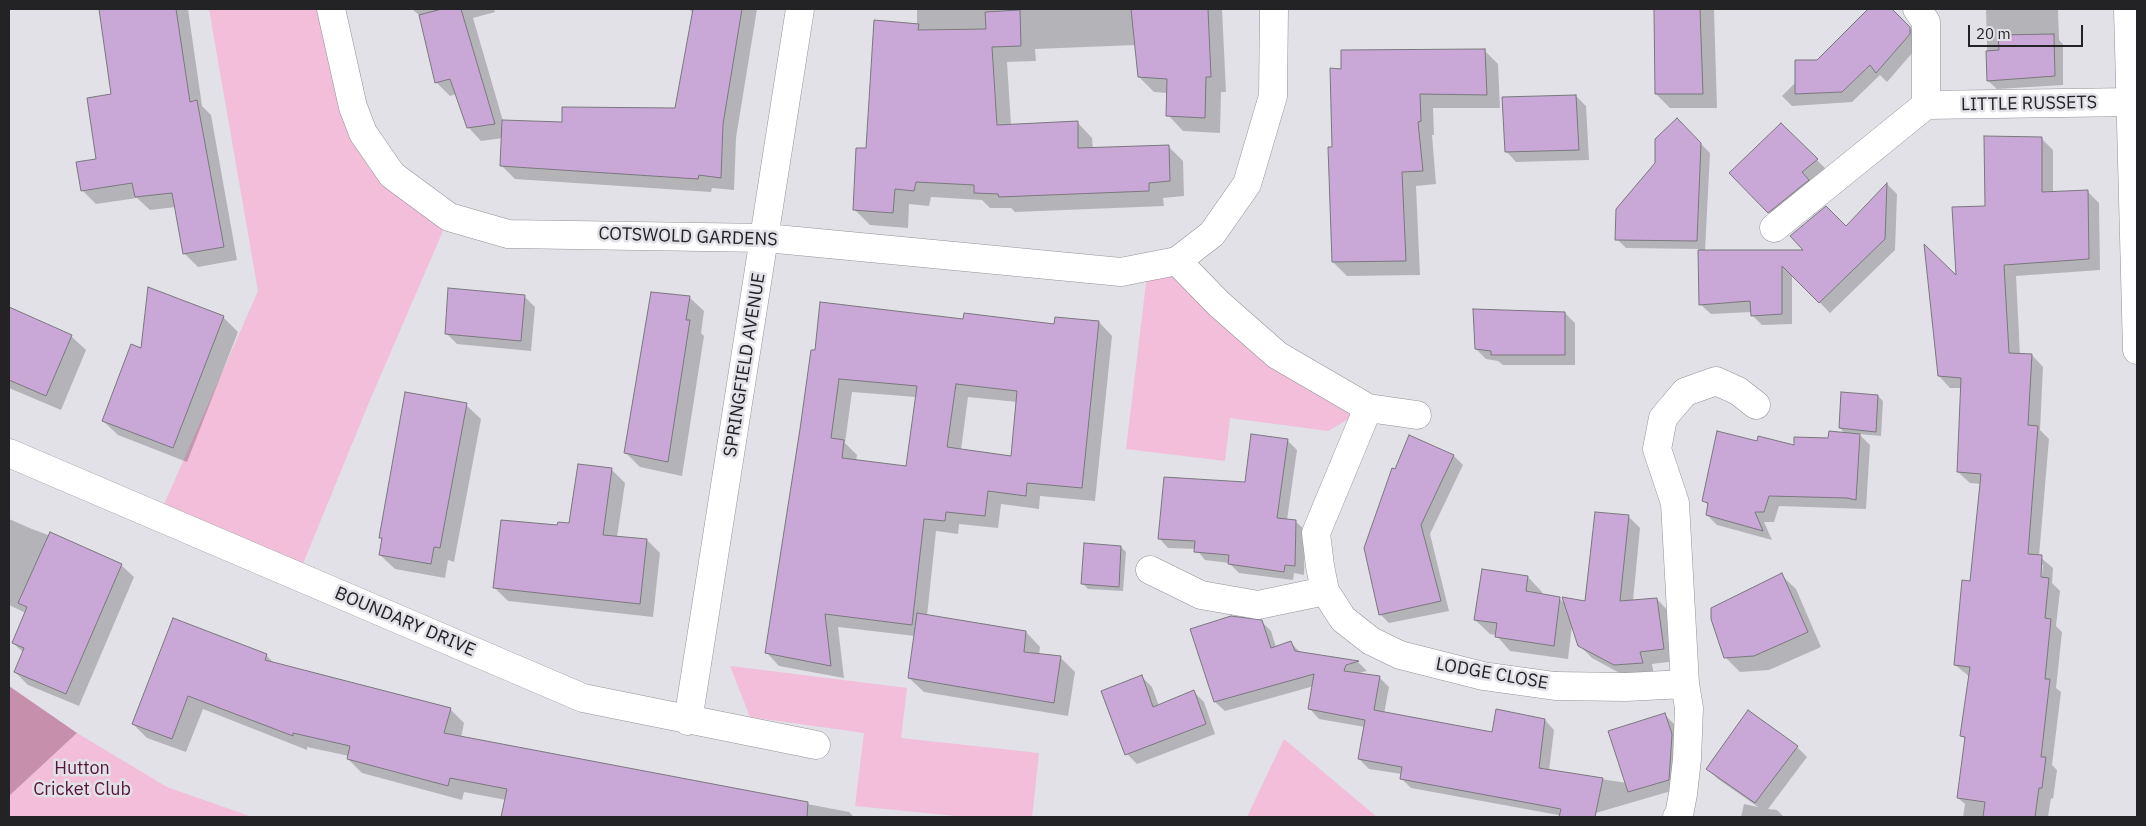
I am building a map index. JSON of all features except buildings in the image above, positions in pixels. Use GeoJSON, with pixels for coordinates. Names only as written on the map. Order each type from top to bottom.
{"type":"FeatureCollection","features":[{"type":"Feature","properties":{"kind":"street","name":"COTSWOLD GARDENS"},"geometry":{"type":"LineString","coordinates":[[331,9],[353,107],[363,133],[392,175],[448,217],[508,234],[766,238],[1122,272],[1177,262],[1212,234],[1246,184],[1273,96],[1274,9]]}},
{"type":"Feature","properties":{"kind":"street","name":"SPRINGFIELD AVENUE"},"geometry":{"type":"LineString","coordinates":[[688,721],[766,238],[800,9]]}},
{"type":"Feature","properties":{"kind":"street"},"geometry":{"type":"LineString","coordinates":[[1774,228],[1926,105],[1926,22],[1917,9]]}},
{"type":"Feature","properties":{"kind":"street"},"geometry":{"type":"LineString","coordinates":[[2128,9],[2132,102],[2137,350]]}},
{"type":"Feature","properties":{"kind":"street","name":"LITTLE RUSSETS"},"geometry":{"type":"LineString","coordinates":[[1926,105],[2132,102]]}},
{"type":"Feature","properties":{"kind":"street"},"geometry":{"type":"LineString","coordinates":[[1177,262],[1219,304],[1277,355],[1368,408],[1417,415]]}},
{"type":"Feature","properties":{"kind":"street"},"geometry":{"type":"LineString","coordinates":[[1677,817],[1683,794],[1687,759],[1689,708],[1685,684],[1675,503],[1657,449],[1663,418],[1685,392],[1716,381],[1738,391],[1756,405]]}},
{"type":"Feature","properties":{"kind":"street","name":"LODGE CLOSE"},"geometry":{"type":"LineString","coordinates":[[1368,408],[1316,533],[1325,591],[1343,619],[1371,641],[1400,655],[1483,676],[1554,686],[1626,687],[1685,684]]}},
{"type":"Feature","properties":{"kind":"street","name":"BOUNDARY DRIVE"},"geometry":{"type":"LineString","coordinates":[[9,453],[583,698],[688,721],[816,745]]}},
{"type":"Feature","properties":{"kind":"street"},"geometry":{"type":"LineString","coordinates":[[1150,570],[1201,595],[1258,605],[1325,591]]}},
{"type":"Feature","properties":{"kind":"green space"},"geometry":{"type":"Polygon","coordinates":[[[209,9],[331,9],[363,133],[449,217],[370,400],[298,576],[158,518],[258,291],[209,9]]]}},
{"type":"Feature","properties":{"kind":"green space"},"geometry":{"type":"Polygon","coordinates":[[[1177,261],[1368,408],[1328,431],[1230,418],[1225,461],[1126,449],[1148,267],[1177,261]]]}},
{"type":"Feature","properties":{"kind":"green space"},"geometry":{"type":"Polygon","coordinates":[[[730,666],[907,688],[901,738],[1039,753],[1032,817],[966,817],[855,806],[864,733],[750,717],[730,666]]]}},
{"type":"Feature","properties":{"kind":"green space","name":"Hutton Cricket Club"},"geometry":{"type":"Polygon","coordinates":[[[77,733],[167,787],[252,817],[9,817],[9,796],[77,733]]]}},
{"type":"Feature","properties":{"kind":"green space"},"geometry":{"type":"Polygon","coordinates":[[[1284,739],[1377,817],[1247,817],[1284,739]]]}},
{"type":"Feature","properties":{"kind":"shaded area"},"geometry":{"type":"Polygon","coordinates":[[[9,686],[77,733],[9,796],[9,686]]]}}]}
